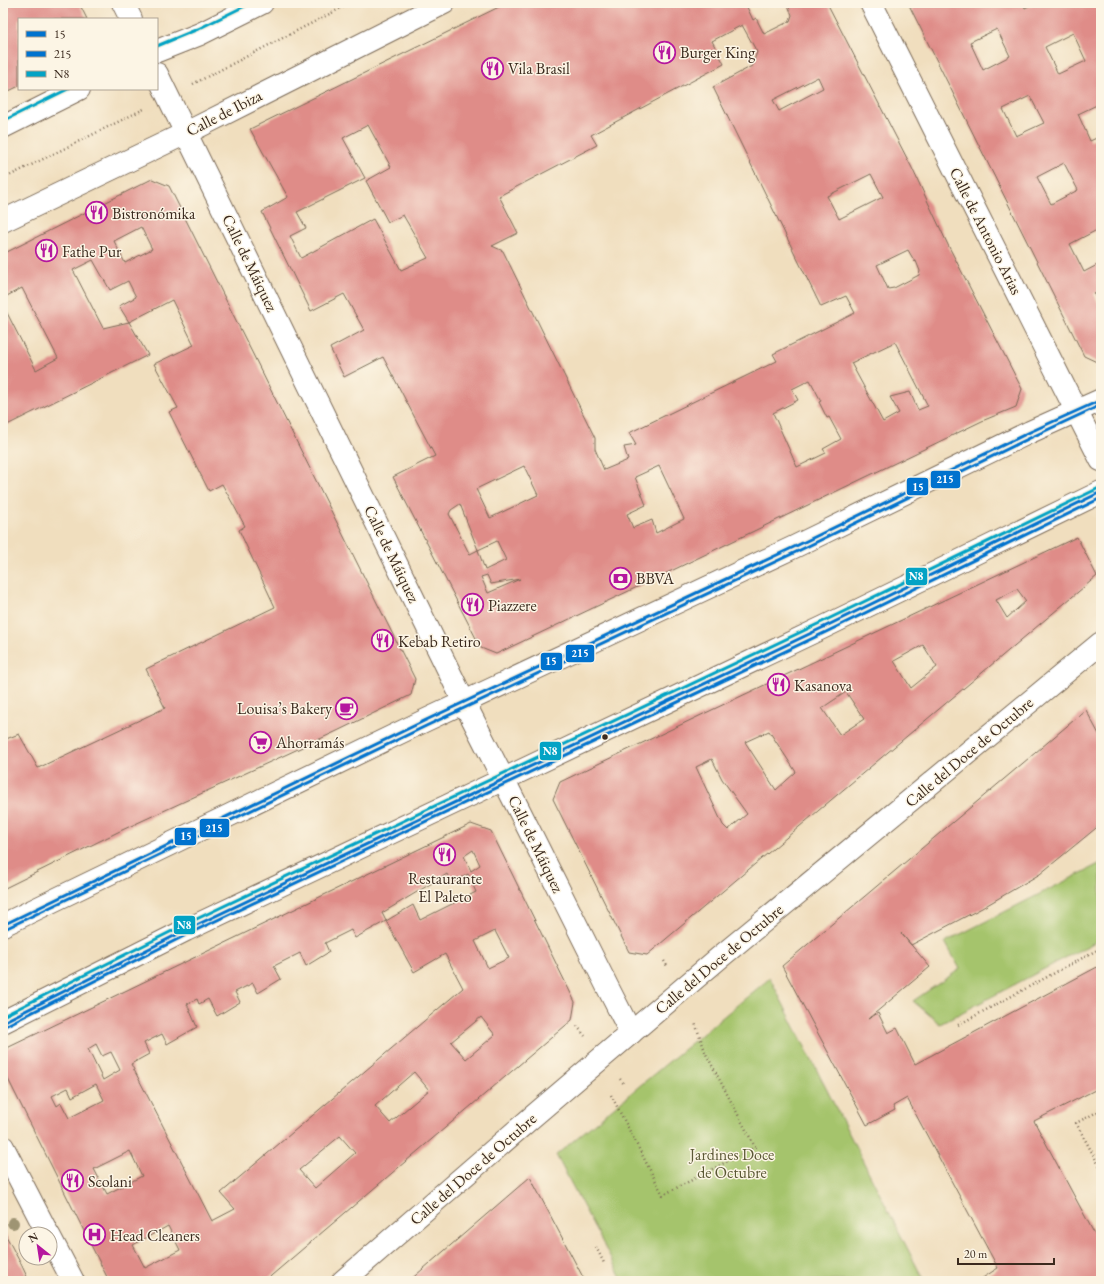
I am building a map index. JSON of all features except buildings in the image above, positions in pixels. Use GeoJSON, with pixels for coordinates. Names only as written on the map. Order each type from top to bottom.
{"type":"FeatureCollection","features":[{"type":"Feature","properties":{"kind":"street"},"geometry":{"type":"LineString","coordinates":[[123,3],[130,18]]}},
{"type":"Feature","properties":{"kind":"street"},"geometry":{"type":"LineString","coordinates":[[158,51],[200,34],[262,3]]}},
{"type":"Feature","properties":{"kind":"street","name":"Calle de Ibiza"},"geometry":{"type":"LineString","coordinates":[[3,221],[186,132],[444,3]]}},
{"type":"Feature","properties":{"kind":"street","name":"Calle de Antonio Arias"},"geometry":{"type":"LineString","coordinates":[[871,3],[1101,460]]}},
{"type":"Feature","properties":{"kind":"street","name":"Calle de Máiquez"},"geometry":{"type":"LineString","coordinates":[[158,76],[464,702],[504,778],[631,1033]]}},
{"type":"Feature","properties":{"kind":"street"},"geometry":{"type":"LineString","coordinates":[[3,127],[77,90]]}},
{"type":"Feature","properties":{"kind":"street"},"geometry":{"type":"LineString","coordinates":[[3,925],[464,702],[1101,400]]}},
{"type":"Feature","properties":{"kind":"street"},"geometry":{"type":"LineString","coordinates":[[3,1022],[186,930],[831,623],[1101,492]]}},
{"type":"Feature","properties":{"kind":"street","name":"Calle del Doce de Octubre"},"geometry":{"type":"LineString","coordinates":[[343,1281],[725,953],[1101,642]]}},
{"type":"Feature","properties":{"kind":"street"},"geometry":{"type":"LineString","coordinates":[[3,1147],[44,1226]]}},
{"type":"Feature","properties":{"kind":"street"},"geometry":{"type":"LineString","coordinates":[[58,1252],[73,1281]]}},
{"type":"Feature","properties":{"kind":"path"},"geometry":{"type":"LineString","coordinates":[[3,179],[168,97],[351,3]]}},
{"type":"Feature","properties":{"kind":"path"},"geometry":{"type":"LineString","coordinates":[[958,1025],[1101,948]]}},
{"type":"Feature","properties":{"kind":"path"},"geometry":{"type":"LineString","coordinates":[[611,1095],[663,1195],[755,1147],[706,1054],[694,1023]]}},
{"type":"Feature","properties":{"kind":"path"},"geometry":{"type":"LineString","coordinates":[[1101,1110],[1076,1124],[1101,1169]]}},
{"type":"Feature","properties":{"kind":"path"},"geometry":{"type":"LineString","coordinates":[[596,1247],[604,1263]]}},
{"type":"Feature","properties":{"kind":"green space"},"geometry":{"type":"Polygon","coordinates":[[[1101,863],[1101,939],[940,1024],[913,1001],[960,969],[945,942],[1101,863]]]}},
{"type":"Feature","properties":{"kind":"green space","name":"Jardines Doce de Octubre"},"geometry":{"type":"Polygon","coordinates":[[[770,978],[924,1281],[623,1281],[556,1155],[770,978]]]}},
{"type":"Feature","properties":{"kind":"transit line","name":"N8"},"geometry":{"type":"LineString","coordinates":[[158,46],[198,29],[251,3]]}},
{"type":"Feature","properties":{"kind":"transit line","name":"N8"},"geometry":{"type":"LineString","coordinates":[[3,121],[66,90]]}},
{"type":"Feature","properties":{"kind":"transit line","name":"15"},"geometry":{"type":"LineString","coordinates":[[3,925],[424,721],[794,547],[1030,432],[1101,400]]}},
{"type":"Feature","properties":{"kind":"transit line","name":"215"},"geometry":{"type":"LineString","coordinates":[[5,929],[426,726],[796,552],[1101,405]]}},
{"type":"Feature","properties":{"kind":"transit line","name":"N8"},"geometry":{"type":"LineString","coordinates":[[3,1016],[184,925],[822,622],[1099,488]]}},
{"type":"Feature","properties":{"kind":"transit line","name":"15"},"geometry":{"type":"LineString","coordinates":[[3,1022],[186,930],[824,627],[1101,492]]}},
{"type":"Feature","properties":{"kind":"transit line","name":"215"},"geometry":{"type":"LineString","coordinates":[[5,1026],[188,934],[826,632],[1101,498]]}},
{"type":"Feature","properties":{"kind":"place","name":"Burger King"},"geometry":{"type":"Point","coordinates":[665,52]}},
{"type":"Feature","properties":{"kind":"place","name":"Vila Brasil"},"geometry":{"type":"Point","coordinates":[492,68]}},
{"type":"Feature","properties":{"kind":"place","name":"Bistronómika"},"geometry":{"type":"Point","coordinates":[96,213]}},
{"type":"Feature","properties":{"kind":"place","name":"Fathe Pur"},"geometry":{"type":"Point","coordinates":[47,251]}},
{"type":"Feature","properties":{"kind":"place","name":"BBVA"},"geometry":{"type":"Point","coordinates":[620,578]}},
{"type":"Feature","properties":{"kind":"place","name":"Piazzere"},"geometry":{"type":"Point","coordinates":[472,605]}},
{"type":"Feature","properties":{"kind":"place","name":"Kebab Retiro"},"geometry":{"type":"Point","coordinates":[382,641]}},
{"type":"Feature","properties":{"kind":"place","name":"Kasanova"},"geometry":{"type":"Point","coordinates":[778,685]}},
{"type":"Feature","properties":{"kind":"place","name":"Louisa’s Bakery"},"geometry":{"type":"Point","coordinates":[347,708]}},
{"type":"Feature","properties":{"kind":"place","name":"Ahorramás"},"geometry":{"type":"Point","coordinates":[260,742]}},
{"type":"Feature","properties":{"kind":"place","name":"Restaurante El Paleto"},"geometry":{"type":"Point","coordinates":[445,855]}},
{"type":"Feature","properties":{"kind":"place","name":"Scolani"},"geometry":{"type":"Point","coordinates":[73,1181]}},
{"type":"Feature","properties":{"kind":"place","name":"Head Cleaners"},"geometry":{"type":"Point","coordinates":[94,1235]}}]}
